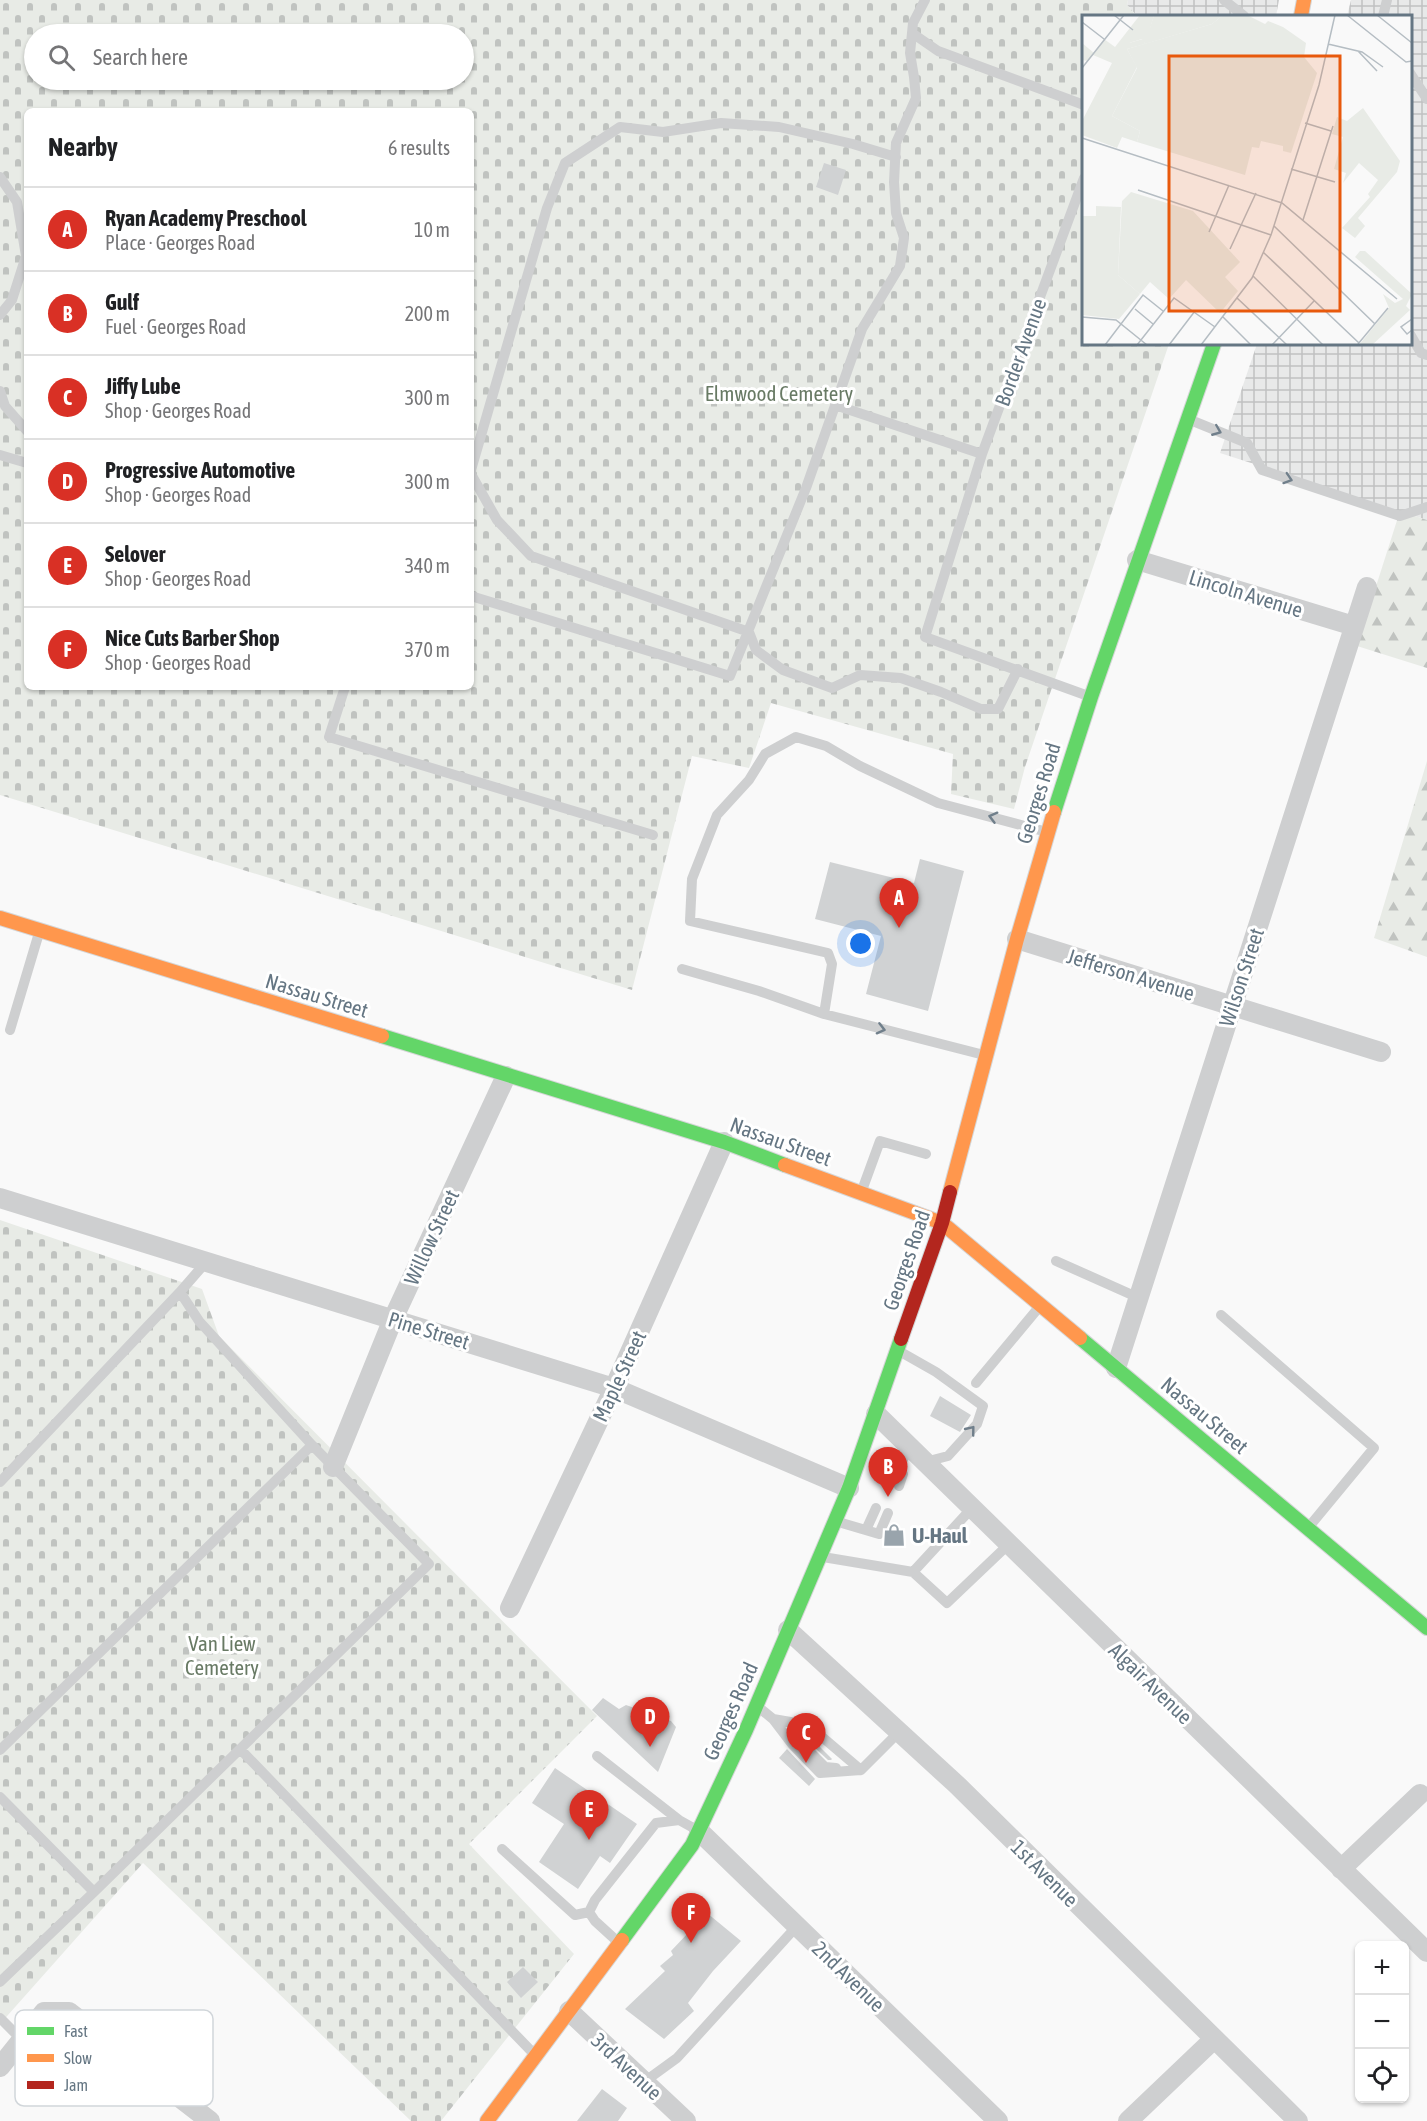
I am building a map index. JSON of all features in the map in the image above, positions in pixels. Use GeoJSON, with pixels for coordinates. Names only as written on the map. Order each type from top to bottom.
{"type":"FeatureCollection","features":[{"type":"Feature","properties":{"kind":"street"},"geometry":{"type":"LineString","coordinates":[[1301,15],[1304,0]]}},
{"type":"Feature","properties":{"kind":"street","name":"Georges Road"},"geometry":{"type":"LineString","coordinates":[[487,2121],[692,1845],[756,1705],[849,1488],[942,1223],[1017,939],[1090,697],[1214,345]]}},
{"type":"Feature","properties":{"kind":"street","name":"Lincoln Avenue"},"geometry":{"type":"LineString","coordinates":[[1137,560],[1354,626]]}},
{"type":"Feature","properties":{"kind":"street","name":"Wilson Street"},"geometry":{"type":"LineString","coordinates":[[1116,1368],[1366,587]]}},
{"type":"Feature","properties":{"kind":"street","name":"Nassau Street"},"geometry":{"type":"LineString","coordinates":[[0,918],[724,1142],[942,1223],[1427,1628]]}},
{"type":"Feature","properties":{"kind":"street","name":"Jefferson Avenue"},"geometry":{"type":"LineString","coordinates":[[1017,939],[1381,1052]]}},
{"type":"Feature","properties":{"kind":"street","name":"Willow Street"},"geometry":{"type":"LineString","coordinates":[[333,1467],[393,1319],[506,1076]]}},
{"type":"Feature","properties":{"kind":"street","name":"Maple Street"},"geometry":{"type":"LineString","coordinates":[[510,1608],[614,1388],[724,1142]]}},
{"type":"Feature","properties":{"kind":"street","name":"Pine Street"},"geometry":{"type":"LineString","coordinates":[[0,1198],[614,1388],[849,1488]]}},
{"type":"Feature","properties":{"kind":"street","name":"Algair Avenue"},"geometry":{"type":"LineString","coordinates":[[876,1414],[1427,1952]]}},
{"type":"Feature","properties":{"kind":"street","name":"1st Avenue"},"geometry":{"type":"LineString","coordinates":[[788,1630],[956,1784],[1213,2040],[1298,2121]]}},
{"type":"Feature","properties":{"kind":"street"},"geometry":{"type":"LineString","coordinates":[[1341,1869],[1420,1794]]}},
{"type":"Feature","properties":{"kind":"street","name":"2nd Avenue"},"geometry":{"type":"LineString","coordinates":[[699,1832],[998,2121]]}},
{"type":"Feature","properties":{"kind":"street","name":"3rd Avenue"},"geometry":{"type":"LineString","coordinates":[[569,2011],[686,2121]]}},
{"type":"Feature","properties":{"kind":"street"},"geometry":{"type":"LineString","coordinates":[[1128,2121],[1213,2040]]}},
{"type":"Feature","properties":{"kind":"street"},"geometry":{"type":"LineString","coordinates":[[0,2067],[15,2049]]}},
{"type":"Feature","properties":{"kind":"street"},"geometry":{"type":"LineString","coordinates":[[191,2106],[210,2121]]}},
{"type":"Feature","properties":{"kind":"lane"},"geometry":{"type":"LineString","coordinates":[[474,597],[730,676],[750,632],[802,500],[862,329],[900,266],[904,238],[897,213],[894,182],[896,144],[916,98],[910,53],[914,23],[925,0]]}},
{"type":"Feature","properties":{"kind":"lane"},"geometry":{"type":"LineString","coordinates":[[1224,0],[1244,15]]}},
{"type":"Feature","properties":{"kind":"lane"},"geometry":{"type":"LineString","coordinates":[[1383,15],[1387,0]]}},
{"type":"Feature","properties":{"kind":"lane"},"geometry":{"type":"LineString","coordinates":[[912,33],[938,51],[1082,105]]}},
{"type":"Feature","properties":{"kind":"lane"},"geometry":{"type":"LineString","coordinates":[[1412,76],[1427,99]]}},
{"type":"Feature","properties":{"kind":"lane"},"geometry":{"type":"LineString","coordinates":[[474,462],[547,208],[565,163],[620,127],[663,132],[721,123],[779,127],[853,144],[896,157]]}},
{"type":"Feature","properties":{"kind":"lane"},"geometry":{"type":"LineString","coordinates":[[0,177],[17,202],[24,244]]}},
{"type":"Feature","properties":{"kind":"lane","name":"Border Avenue"},"geometry":{"type":"LineString","coordinates":[[1018,669],[925,637],[982,454],[1082,181]]}},
{"type":"Feature","properties":{"kind":"lane"},"geometry":{"type":"LineString","coordinates":[[0,315],[12,300],[24,262]]}},
{"type":"Feature","properties":{"kind":"lane"},"geometry":{"type":"LineString","coordinates":[[1412,337],[1421,353],[1427,355]]}},
{"type":"Feature","properties":{"kind":"lane"},"geometry":{"type":"LineString","coordinates":[[0,391],[5,405],[24,427]]}},
{"type":"Feature","properties":{"kind":"lane"},"geometry":{"type":"LineString","coordinates":[[836,405],[982,454]]}},
{"type":"Feature","properties":{"kind":"lane"},"geometry":{"type":"LineString","coordinates":[[1187,419],[1247,443],[1262,471],[1400,516],[1427,507]]}},
{"type":"Feature","properties":{"kind":"lane"},"geometry":{"type":"LineString","coordinates":[[0,455],[24,462]]}},
{"type":"Feature","properties":{"kind":"lane"},"geometry":{"type":"LineString","coordinates":[[474,478],[497,520],[531,556],[750,632]]}},
{"type":"Feature","properties":{"kind":"lane"},"geometry":{"type":"LineString","coordinates":[[750,632],[756,650],[783,670],[832,688],[860,675],[901,678],[981,709],[998,709],[1018,669],[1090,697]]}},
{"type":"Feature","properties":{"kind":"lane"},"geometry":{"type":"LineString","coordinates":[[344,690],[329,737],[653,835]]}},
{"type":"Feature","properties":{"kind":"lane"},"geometry":{"type":"LineString","coordinates":[[824,1014],[832,964],[828,953],[690,921],[692,879],[717,815],[749,780],[765,754],[796,737],[826,746],[860,766],[938,803],[1048,832]]}},
{"type":"Feature","properties":{"kind":"lane"},"geometry":{"type":"LineString","coordinates":[[10,1030],[40,930]]}},
{"type":"Feature","properties":{"kind":"lane"},"geometry":{"type":"LineString","coordinates":[[682,969],[824,1014],[987,1056]]}},
{"type":"Feature","properties":{"kind":"lane"},"geometry":{"type":"LineString","coordinates":[[861,1193],[880,1141],[926,1154]]}},
{"type":"Feature","properties":{"kind":"lane"},"geometry":{"type":"LineString","coordinates":[[0,1482],[207,1261]]}},
{"type":"Feature","properties":{"kind":"lane"},"geometry":{"type":"LineString","coordinates":[[1056,1261],[1138,1298]]}},
{"type":"Feature","properties":{"kind":"lane"},"geometry":{"type":"LineString","coordinates":[[0,1982],[94,1893],[429,1564],[312,1445],[199,1321],[180,1292]]}},
{"type":"Feature","properties":{"kind":"lane"},"geometry":{"type":"LineString","coordinates":[[976,1383],[1040,1306]]}},
{"type":"Feature","properties":{"kind":"lane"},"geometry":{"type":"LineString","coordinates":[[1221,1315],[1374,1448],[1308,1528]]}},
{"type":"Feature","properties":{"kind":"lane"},"geometry":{"type":"LineString","coordinates":[[898,1350],[936,1372],[983,1406],[977,1424],[948,1456],[925,1462]]}},
{"type":"Feature","properties":{"kind":"lane"},"geometry":{"type":"LineString","coordinates":[[0,1750],[312,1445]]}},
{"type":"Feature","properties":{"kind":"lane"},"geometry":{"type":"LineString","coordinates":[[893,1483],[892,1471],[897,1472],[909,1447]]}},
{"type":"Feature","properties":{"kind":"lane"},"geometry":{"type":"LineString","coordinates":[[866,1530],[876,1508]]}},
{"type":"Feature","properties":{"kind":"lane"},"geometry":{"type":"LineString","coordinates":[[914,1572],[972,1508]]}},
{"type":"Feature","properties":{"kind":"lane"},"geometry":{"type":"LineString","coordinates":[[835,1521],[879,1534],[888,1513]]}},
{"type":"Feature","properties":{"kind":"lane"},"geometry":{"type":"LineString","coordinates":[[820,1556],[914,1572],[947,1603],[1009,1544]]}},
{"type":"Feature","properties":{"kind":"lane"},"geometry":{"type":"LineString","coordinates":[[756,1705],[825,1767],[861,1770],[899,1732]]}},
{"type":"Feature","properties":{"kind":"lane"},"geometry":{"type":"LineString","coordinates":[[773,1719],[808,1725],[861,1770]]}},
{"type":"Feature","properties":{"kind":"lane"},"geometry":{"type":"LineString","coordinates":[[240,1749],[536,2055]]}},
{"type":"Feature","properties":{"kind":"lane"},"geometry":{"type":"LineString","coordinates":[[597,1756],[679,1820],[699,1832]]}},
{"type":"Feature","properties":{"kind":"lane"},"geometry":{"type":"LineString","coordinates":[[0,1797],[94,1893]]}},
{"type":"Feature","properties":{"kind":"lane"},"geometry":{"type":"LineString","coordinates":[[589,1912],[595,1900],[656,1823],[679,1820]]}},
{"type":"Feature","properties":{"kind":"lane"},"geometry":{"type":"LineString","coordinates":[[502,1850],[576,1915],[589,1912]]}},
{"type":"Feature","properties":{"kind":"lane"},"geometry":{"type":"LineString","coordinates":[[589,1912],[595,1922],[620,1943]]}},
{"type":"Feature","properties":{"kind":"lane"},"geometry":{"type":"LineString","coordinates":[[644,2082],[677,2058],[797,1926]]}},
{"type":"Feature","properties":{"kind":"lane"},"geometry":{"type":"LineString","coordinates":[[0,2018],[15,2033]]}},
{"type":"Feature","properties":{"kind":"shaded area"},"geometry":{"type":"Polygon","coordinates":[[[1128,0],[1279,0],[1276,15],[1136,15],[1127,5],[1128,0]]]}},
{"type":"Feature","properties":{"kind":"shaded area"},"geometry":{"type":"Polygon","coordinates":[[[1351,0],[1427,0],[1427,520],[1220,453],[1257,345],[1412,345],[1412,15],[1347,15],[1351,0]]]}},
{"type":"Feature","properties":{"kind":"green space","name":"Elmwood Cemetery"},"geometry":{"type":"Polygon","coordinates":[[[0,0],[1128,0],[1127,5],[1136,15],[1082,15],[1082,345],[1169,345],[1025,767],[1014,809],[951,794],[953,754],[771,703],[749,768],[692,756],[632,990],[0,795],[0,0]]]}},
{"type":"Feature","properties":{"kind":"green space"},"geometry":{"type":"Polygon","coordinates":[[[1400,511],[1427,520],[1427,668],[1357,646],[1400,511]]]}},
{"type":"Feature","properties":{"kind":"green space"},"geometry":{"type":"Polygon","coordinates":[[[1427,761],[1427,957],[1374,938],[1427,761]]]}},
{"type":"Feature","properties":{"kind":"green space","name":"Van Liew Cemetery"},"geometry":{"type":"Polygon","coordinates":[[[0,1220],[202,1289],[219,1336],[597,1716],[469,1844],[574,1954],[441,2121],[411,2121],[143,1863],[0,2024],[0,1220]]]}},
{"type":"Feature","properties":{"kind":"building"},"geometry":{"type":"Polygon","coordinates":[[[824,163],[846,170],[838,195],[816,187],[824,163]]]}},
{"type":"Feature","properties":{"kind":"building"},"geometry":{"type":"Polygon","coordinates":[[[920,859],[964,871],[928,1011],[866,994],[881,936],[815,919],[830,862],[914,883],[920,859]]]}},
{"type":"Feature","properties":{"kind":"building"},"geometry":{"type":"Polygon","coordinates":[[[940,1396],[971,1415],[960,1432],[930,1416],[940,1396]]]}},
{"type":"Feature","properties":{"kind":"building"},"geometry":{"type":"Polygon","coordinates":[[[603,1698],[619,1709],[626,1705],[671,1721],[676,1727],[658,1772],[592,1710],[603,1698]]]}},
{"type":"Feature","properties":{"kind":"building"},"geometry":{"type":"Polygon","coordinates":[[[805,1732],[831,1760],[828,1760],[801,1735],[805,1732]]]}},
{"type":"Feature","properties":{"kind":"building"},"geometry":{"type":"Polygon","coordinates":[[[787,1749],[815,1779],[809,1786],[779,1758],[787,1749]]]}},
{"type":"Feature","properties":{"kind":"building"},"geometry":{"type":"Polygon","coordinates":[[[555,1768],[637,1824],[610,1863],[600,1856],[578,1889],[539,1862],[564,1824],[532,1803],[555,1768]]]}},
{"type":"Feature","properties":{"kind":"building"},"geometry":{"type":"Polygon","coordinates":[[[707,1913],[741,1941],[688,2003],[694,2011],[664,2039],[625,2009],[665,1971],[660,1966],[673,1955],[671,1951],[707,1913]]]}},
{"type":"Feature","properties":{"kind":"building"},"geometry":{"type":"Polygon","coordinates":[[[523,1967],[538,1982],[521,1998],[507,1982],[523,1967]]]}},
{"type":"Feature","properties":{"kind":"building"},"geometry":{"type":"Polygon","coordinates":[[[602,2089],[627,2108],[618,2121],[577,2121],[602,2089]]]}},
{"type":"Feature","properties":{"kind":"traffic: fast"},"geometry":{"type":"LineString","coordinates":[[1054,812],[1091,697],[1214,345]]}},
{"type":"Feature","properties":{"kind":"traffic: fast"},"geometry":{"type":"LineString","coordinates":[[382,1036],[724,1142],[785,1165]]}},
{"type":"Feature","properties":{"kind":"traffic: fast"},"geometry":{"type":"LineString","coordinates":[[1080,1338],[1427,1628]]}},
{"type":"Feature","properties":{"kind":"traffic: fast"},"geometry":{"type":"LineString","coordinates":[[622,1940],[692,1845],[746,1730],[849,1488],[901,1339]]}},
{"type":"Feature","properties":{"kind":"traffic: slow"},"geometry":{"type":"LineString","coordinates":[[1301,15],[1304,0]]}},
{"type":"Feature","properties":{"kind":"traffic: slow"},"geometry":{"type":"LineString","coordinates":[[950,1192],[1017,939],[1054,812]]}},
{"type":"Feature","properties":{"kind":"traffic: slow"},"geometry":{"type":"LineString","coordinates":[[0,918],[382,1036]]}},
{"type":"Feature","properties":{"kind":"traffic: slow"},"geometry":{"type":"LineString","coordinates":[[785,1165],[942,1223],[1080,1338]]}},
{"type":"Feature","properties":{"kind":"traffic: slow"},"geometry":{"type":"LineString","coordinates":[[487,2121],[622,1940]]}},
{"type":"Feature","properties":{"kind":"traffic: jam"},"geometry":{"type":"LineString","coordinates":[[901,1339],[942,1223],[950,1192]]}},
{"type":"Feature","properties":{"kind":"place","name":"Ryan Academy Preschool"},"geometry":{"type":"Point","coordinates":[899,928]}},
{"type":"Feature","properties":{"kind":"place","name":"Gulf"},"geometry":{"type":"Point","coordinates":[888,1497]}},
{"type":"Feature","properties":{"kind":"place","name":"U-Haul"},"geometry":{"type":"Point","coordinates":[894,1535]}},
{"type":"Feature","properties":{"kind":"place","name":"Progressive Automotive"},"geometry":{"type":"Point","coordinates":[650,1747]}},
{"type":"Feature","properties":{"kind":"place","name":"Jiffy Lube"},"geometry":{"type":"Point","coordinates":[806,1763]}},
{"type":"Feature","properties":{"kind":"place","name":"Selover"},"geometry":{"type":"Point","coordinates":[589,1840]}},
{"type":"Feature","properties":{"kind":"place","name":"Nice Cuts Barber Shop"},"geometry":{"type":"Point","coordinates":[691,1943]}}]}
